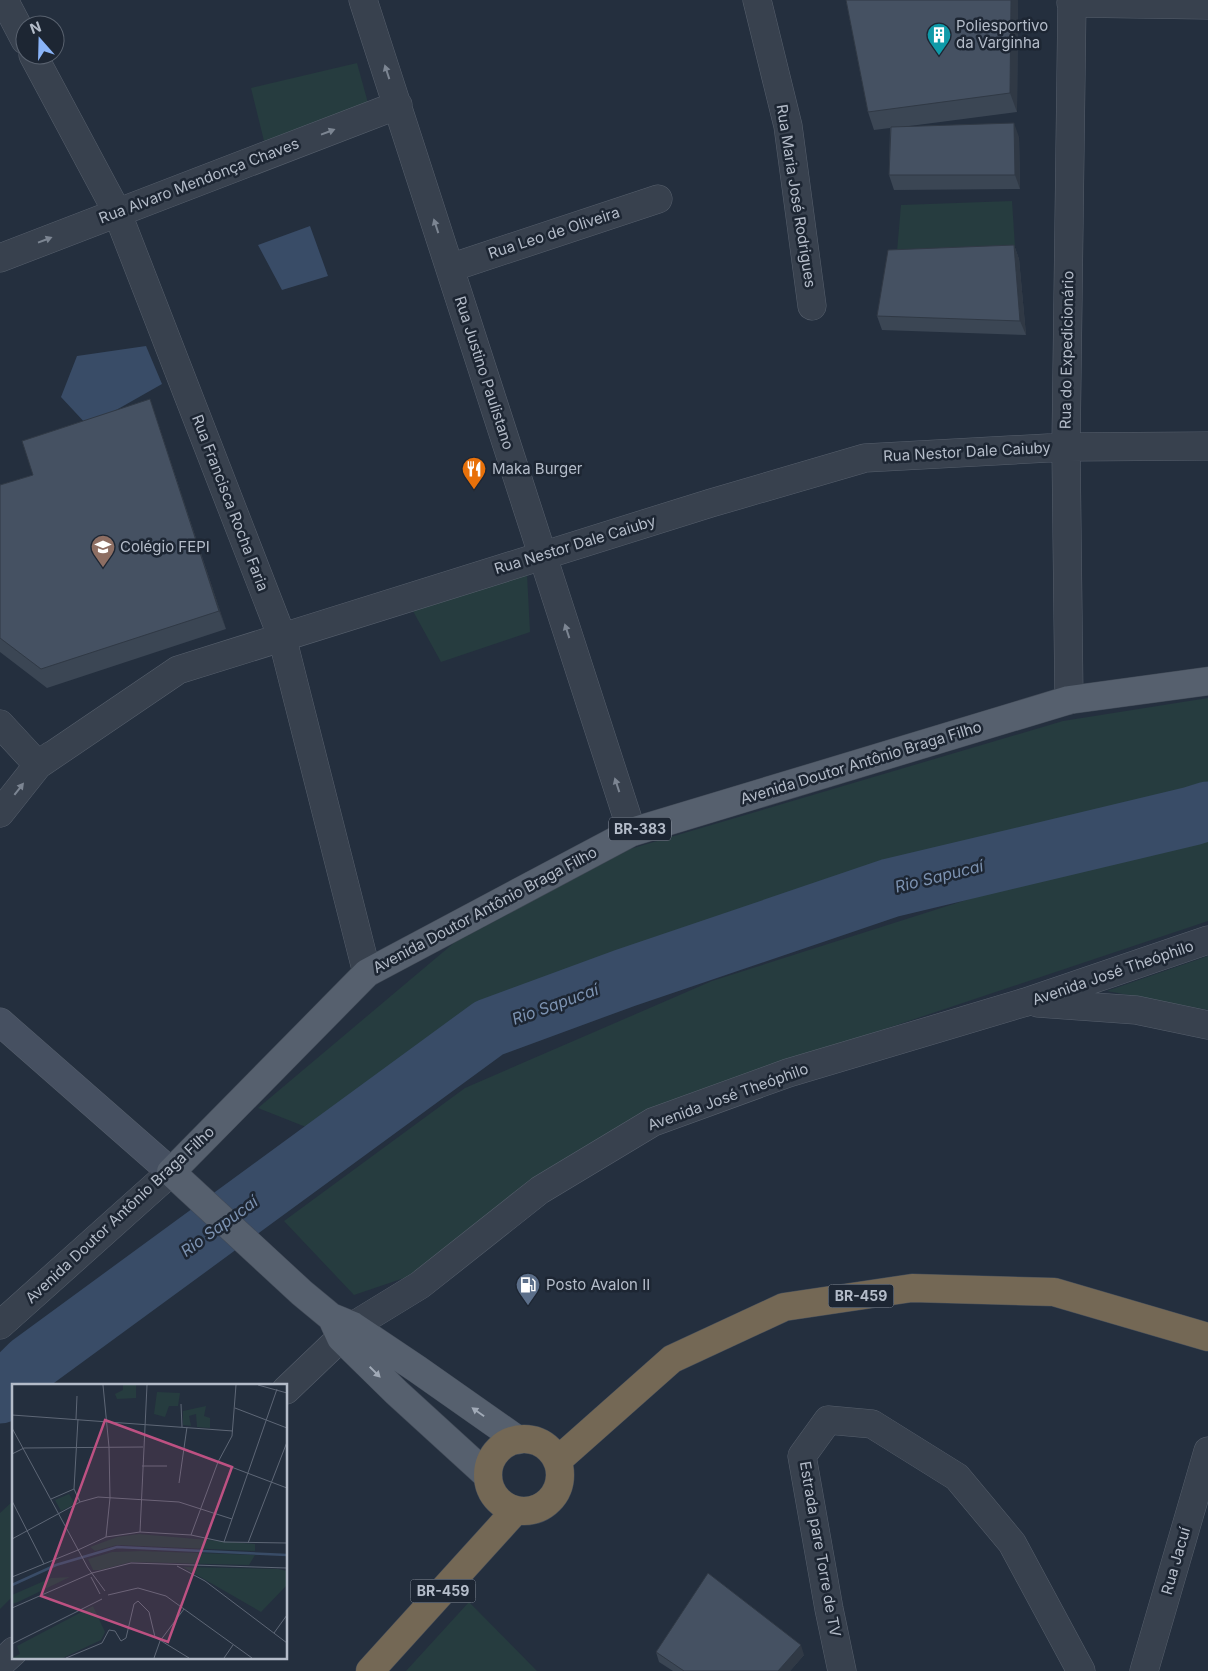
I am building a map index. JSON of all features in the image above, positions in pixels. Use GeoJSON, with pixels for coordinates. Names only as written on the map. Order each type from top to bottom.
{"type":"FeatureCollection","features":[{"type":"Feature","properties":{"kind":"highway","name":"BR-459"},"geometry":{"type":"LineString","coordinates":[[557,1461],[672,1359],[784,1307],[912,1288],[1054,1292],[1208,1337]]}},
{"type":"Feature","properties":{"kind":"highway"},"geometry":{"type":"LineString","coordinates":[[518,1440],[530,1440],[541,1444],[551,1451],[557,1461],[560,1472],[559,1483],[555,1493],[548,1502],[538,1508],[516,1510],[496,1498],[490,1487],[489,1465],[493,1456],[508,1443],[518,1440]]}},
{"type":"Feature","properties":{"kind":"highway","name":"BR-459"},"geometry":{"type":"LineString","coordinates":[[370,1671],[516,1510]]}},
{"type":"Feature","properties":{"kind":"main road","name":"Avenida Doutor Antônio Braga Filho"},"geometry":{"type":"LineString","coordinates":[[177,1178],[367,973],[632,832],[1069,700],[1208,681]]}},
{"type":"Feature","properties":{"kind":"main road"},"geometry":{"type":"LineString","coordinates":[[0,1022],[342,1327],[396,1392],[488,1476]]}},
{"type":"Feature","properties":{"kind":"main road"},"geometry":{"type":"LineString","coordinates":[[342,1327],[417,1369],[518,1440]]}},
{"type":"Feature","properties":{"kind":"street"},"geometry":{"type":"LineString","coordinates":[[0,2],[4,0],[15,21]]}},
{"type":"Feature","properties":{"kind":"street","name":"Rua Justino Paulistano"},"geometry":{"type":"LineString","coordinates":[[363,0],[632,832]]}},
{"type":"Feature","properties":{"kind":"street","name":"Rua Maria José Rodrigues"},"geometry":{"type":"LineString","coordinates":[[757,0],[788,126],[812,306]]}},
{"type":"Feature","properties":{"kind":"street"},"geometry":{"type":"LineString","coordinates":[[1072,2],[1208,5]]}},
{"type":"Feature","properties":{"kind":"street","name":"Rua do Expedicionário"},"geometry":{"type":"LineString","coordinates":[[1069,700],[1066,447],[1072,2]]}},
{"type":"Feature","properties":{"kind":"street","name":"Rua Francisca Rocha Faria"},"geometry":{"type":"LineString","coordinates":[[38,65],[117,212],[282,637],[367,973]]}},
{"type":"Feature","properties":{"kind":"street","name":"Rua Alvaro Mendonça Chaves"},"geometry":{"type":"LineString","coordinates":[[0,258],[398,105]]}},
{"type":"Feature","properties":{"kind":"street","name":"Rua Leo de Oliveira"},"geometry":{"type":"LineString","coordinates":[[450,268],[658,199]]}},
{"type":"Feature","properties":{"kind":"street","name":"Rua Nestor Dale Caiuby"},"geometry":{"type":"LineString","coordinates":[[0,813],[38,765],[178,670],[710,503],[865,458],[1066,447],[1208,446]]}},
{"type":"Feature","properties":{"kind":"street"},"geometry":{"type":"LineString","coordinates":[[0,724],[38,765]]}},
{"type":"Feature","properties":{"kind":"street","name":"Avenida José Theóphilo"},"geometry":{"type":"LineString","coordinates":[[288,1388],[342,1327],[420,1285],[540,1190],[653,1122],[788,1073],[1026,1002],[1208,940]]}},
{"type":"Feature","properties":{"kind":"street"},"geometry":{"type":"LineString","coordinates":[[1026,1002],[1136,1010],[1208,1025]]}},
{"type":"Feature","properties":{"kind":"street","name":"Avenida Doutor Antônio Braga Filho"},"geometry":{"type":"LineString","coordinates":[[0,1326],[177,1178]]}},
{"type":"Feature","properties":{"kind":"street","name":"Estrada pare Torre de TV"},"geometry":{"type":"LineString","coordinates":[[842,1671],[802,1456],[828,1420],[872,1424],[957,1477],[1012,1543],[1082,1671]]}},
{"type":"Feature","properties":{"kind":"street","name":"Rua Jacuí"},"geometry":{"type":"LineString","coordinates":[[1144,1671],[1208,1451]]}},
{"type":"Feature","properties":{"kind":"street"},"geometry":{"type":"LineString","coordinates":[[0,1664],[12,1653]]}},
{"type":"Feature","properties":{"kind":"green space"},"geometry":{"type":"Polygon","coordinates":[[[357,63],[368,103],[264,141],[251,88],[357,63]]]}},
{"type":"Feature","properties":{"kind":"green space"},"geometry":{"type":"Polygon","coordinates":[[[1012,201],[1015,247],[897,252],[901,205],[1012,201]]]}},
{"type":"Feature","properties":{"kind":"green space"},"geometry":{"type":"Polygon","coordinates":[[[527,574],[530,632],[441,662],[413,611],[527,574]]]}},
{"type":"Feature","properties":{"kind":"green space"},"geometry":{"type":"Polygon","coordinates":[[[1208,698],[1208,798],[894,878],[479,1014],[316,1131],[258,1108],[455,942],[630,849],[1063,721],[1208,698]]]}},
{"type":"Feature","properties":{"kind":"green space"},"geometry":{"type":"Polygon","coordinates":[[[1208,823],[1208,921],[846,1042],[646,1112],[410,1276],[354,1295],[284,1221],[465,1088],[712,981],[1208,823]]]}},
{"type":"Feature","properties":{"kind":"green space"},"geometry":{"type":"Polygon","coordinates":[[[1208,956],[1208,1010],[1107,991],[1208,956]]]}},
{"type":"Feature","properties":{"kind":"green space"},"geometry":{"type":"Polygon","coordinates":[[[12,1502],[12,1597],[0,1609],[0,1513],[12,1502]]]}},
{"type":"Feature","properties":{"kind":"green space"},"geometry":{"type":"Polygon","coordinates":[[[469,1602],[537,1671],[406,1671],[469,1602]]]}},
{"type":"Feature","properties":{"kind":"water"},"geometry":{"type":"Polygon","coordinates":[[[310,226],[328,276],[282,290],[258,245],[310,226]]]}},
{"type":"Feature","properties":{"kind":"water"},"geometry":{"type":"Polygon","coordinates":[[[146,346],[162,384],[88,426],[61,397],[77,356],[146,346]]]}},
{"type":"Feature","properties":{"kind":"building","name":"Poliesportivo da Varginha"},"geometry":{"type":"Polygon","coordinates":[[[846,0],[1011,0],[1010,93],[868,112],[846,0]]]}},
{"type":"Feature","properties":{"kind":"building"},"geometry":{"type":"Polygon","coordinates":[[[1014,123],[1015,175],[889,175],[891,127],[1014,123]]]}},
{"type":"Feature","properties":{"kind":"building"},"geometry":{"type":"Polygon","coordinates":[[[1014,245],[1020,321],[877,316],[888,250],[1014,245]]]}},
{"type":"Feature","properties":{"kind":"building","name":"Colégio FEPI"},"geometry":{"type":"Polygon","coordinates":[[[150,399],[219,611],[41,669],[0,638],[0,485],[33,475],[22,441],[150,399]]]}},
{"type":"Feature","properties":{"kind":"building"},"geometry":{"type":"Polygon","coordinates":[[[708,1573],[801,1645],[778,1671],[684,1671],[656,1652],[708,1573]]]}},
{"type":"Feature","properties":{"kind":"waterway","name":"Rio Sapucaí"},"geometry":{"type":"LineString","coordinates":[[0,1394],[30,1364],[489,1028],[625,978],[890,888],[1208,811]]}},
{"type":"Feature","properties":{"kind":"place","name":"Poliesportivo da Varginha"},"geometry":{"type":"Point","coordinates":[939,56]}},
{"type":"Feature","properties":{"kind":"place","name":"Maka Burger"},"geometry":{"type":"Point","coordinates":[474,490]}},
{"type":"Feature","properties":{"kind":"place","name":"Colégio FEPI"},"geometry":{"type":"Point","coordinates":[103,568]}},
{"type":"Feature","properties":{"kind":"place","name":"Posto Avalon II"},"geometry":{"type":"Point","coordinates":[528,1306]}}]}
